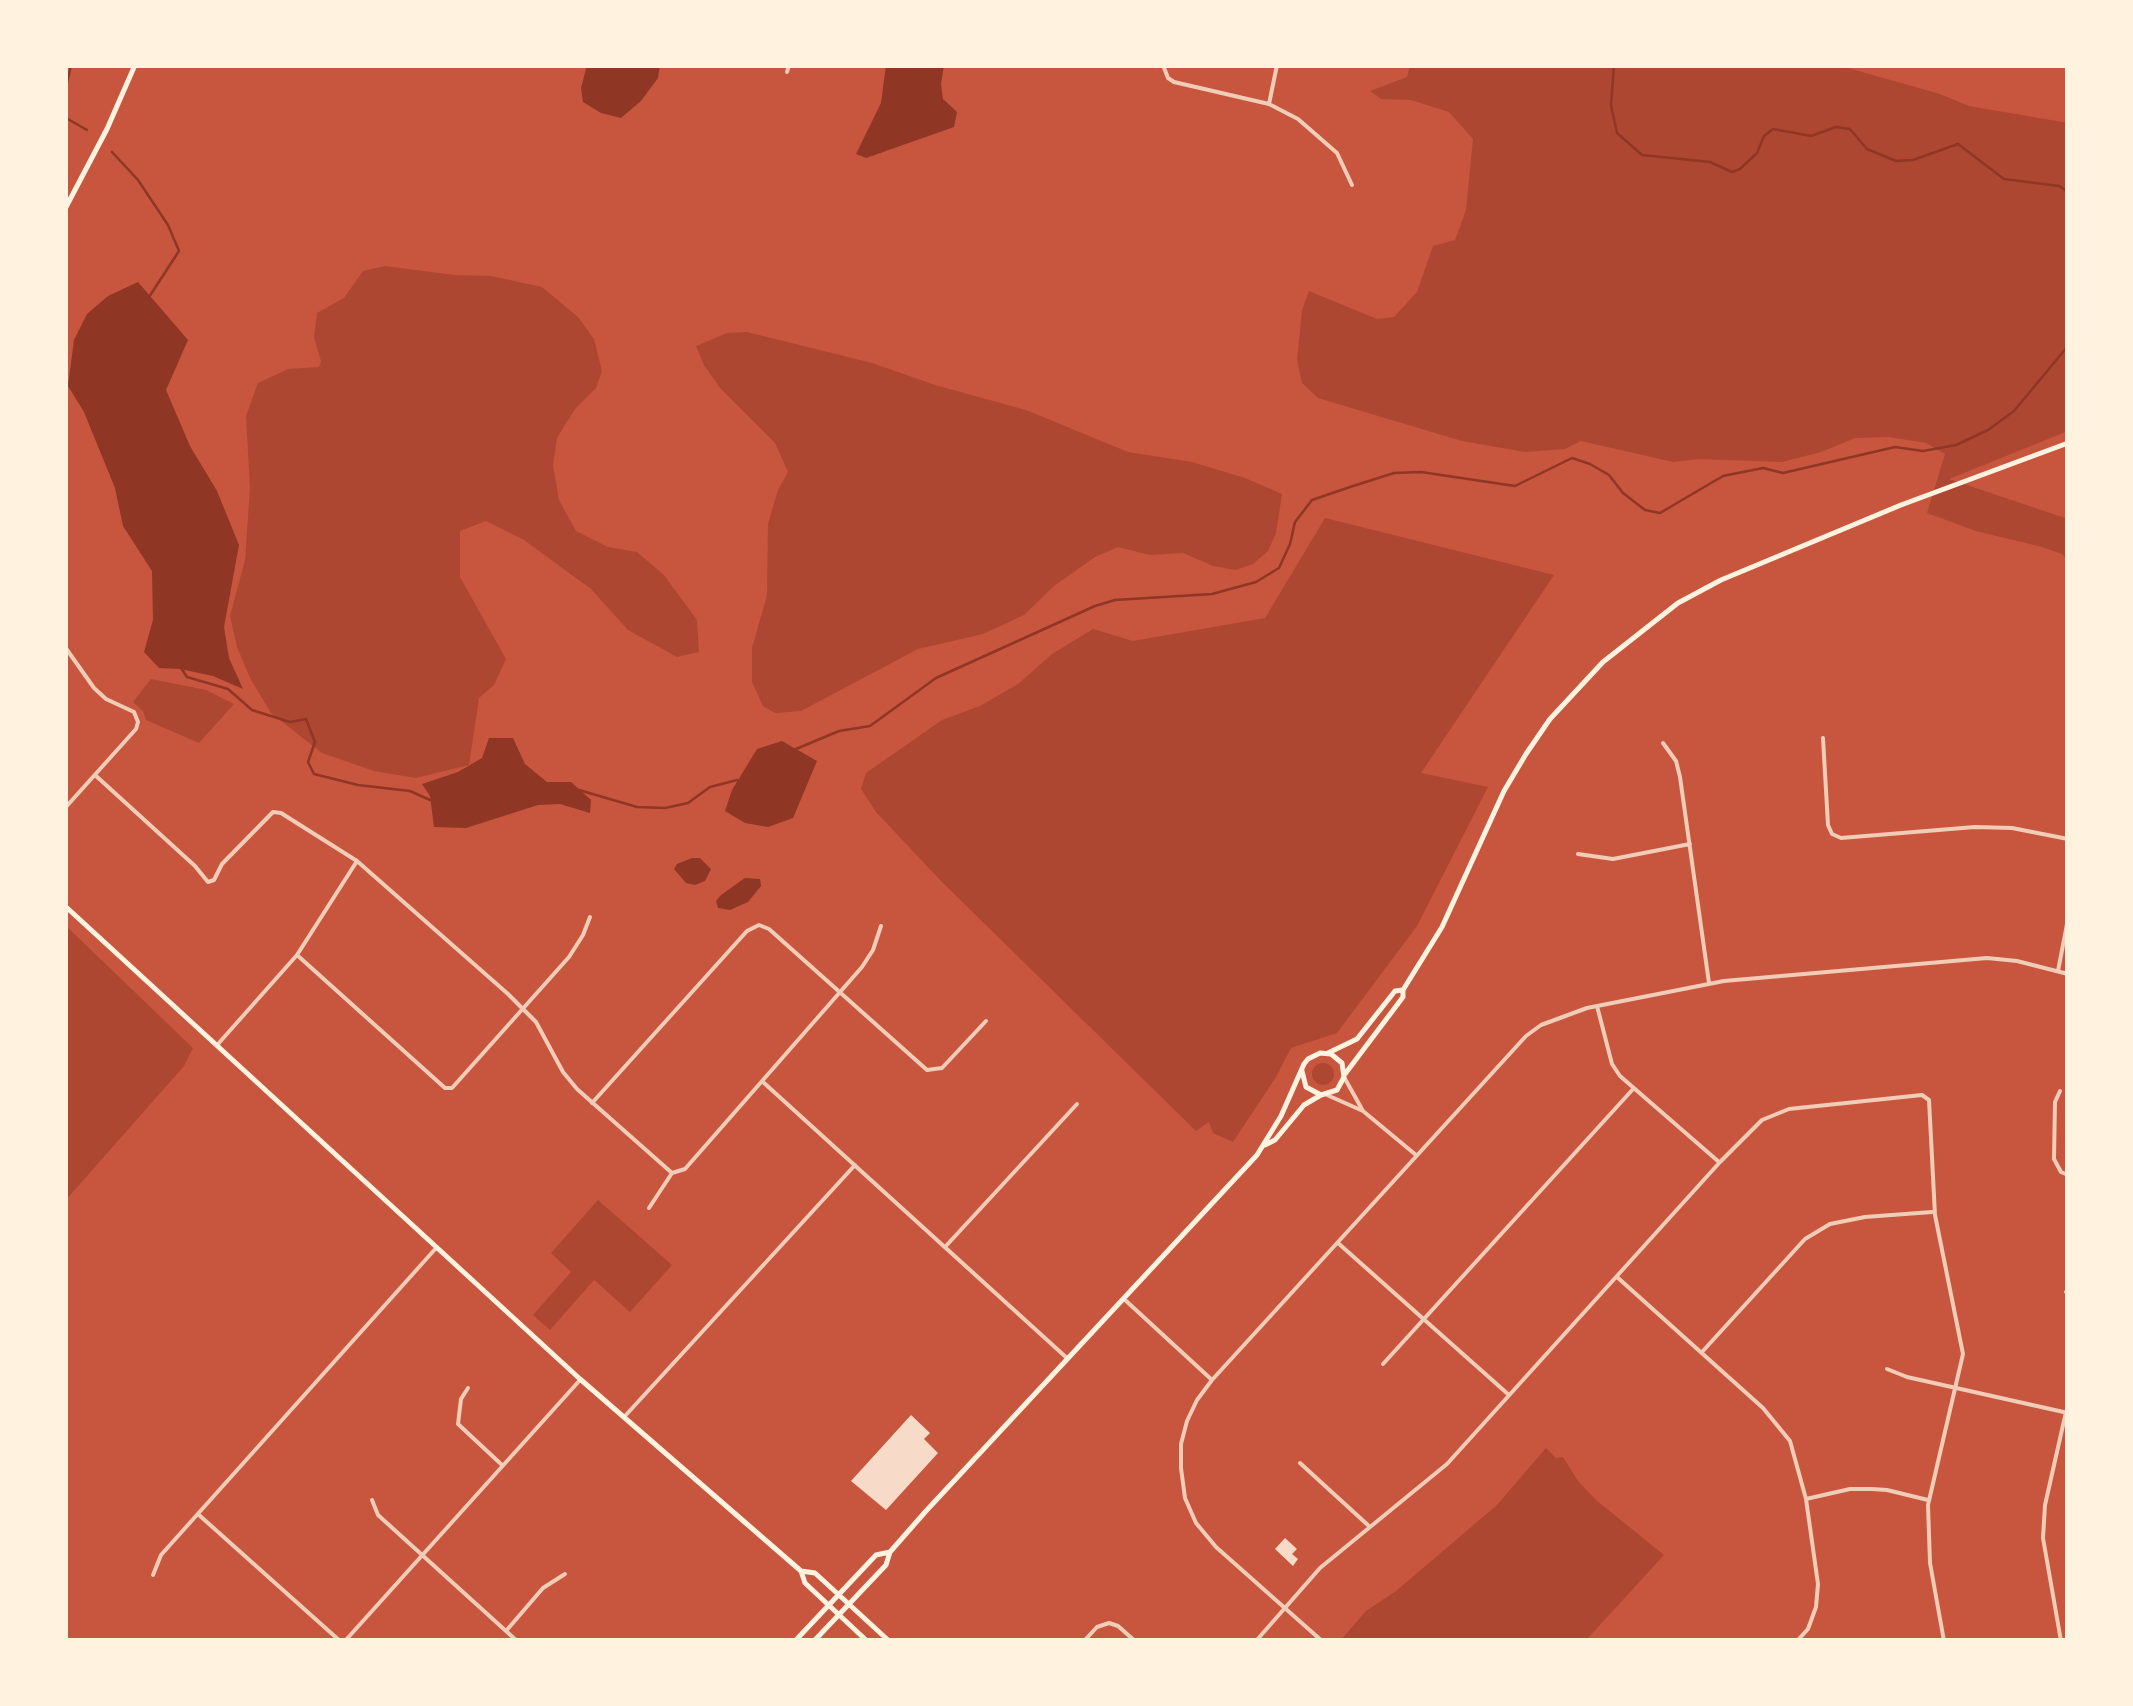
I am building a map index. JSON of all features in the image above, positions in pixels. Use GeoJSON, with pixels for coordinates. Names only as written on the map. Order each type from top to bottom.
{"type":"FeatureCollection","features":[{"type":"Feature","properties":{"kind":"main road"},"geometry":{"type":"LineString","coordinates":[[65,210],[135,65]]}},
{"type":"Feature","properties":{"kind":"main road"},"geometry":{"type":"LineString","coordinates":[[1265,1144],[1275,1140],[1304,1105],[1340,1088],[1403,997],[1403,990],[1442,928],[1504,790],[1526,754],[1550,719],[1603,662],[1678,603],[1721,580],[1866,519],[2068,443]]}},
{"type":"Feature","properties":{"kind":"main road"},"geometry":{"type":"LineString","coordinates":[[65,906],[580,1380],[801,1571],[805,1583],[827,1606],[868,1641]]}},
{"type":"Feature","properties":{"kind":"main road"},"geometry":{"type":"LineString","coordinates":[[814,1641],[886,1564],[890,1552],[1265,1144],[1311,1056],[1356,1040],[1396,990],[1403,990]]}},
{"type":"Feature","properties":{"kind":"main road"},"geometry":{"type":"LineString","coordinates":[[1327,1053],[1340,1060],[1345,1076]]}},
{"type":"Feature","properties":{"kind":"main road"},"geometry":{"type":"LineString","coordinates":[[1302,1070],[1306,1087],[1324,1095]]}},
{"type":"Feature","properties":{"kind":"main road"},"geometry":{"type":"LineString","coordinates":[[796,1641],[876,1556],[890,1552]]}},
{"type":"Feature","properties":{"kind":"main road"},"geometry":{"type":"LineString","coordinates":[[801,1571],[815,1573],[889,1641]]}},
{"type":"Feature","properties":{"kind":"street"},"geometry":{"type":"LineString","coordinates":[[1163,65],[1168,78],[1185,87],[1269,104],[1316,132],[1337,153],[1352,185]]}},
{"type":"Feature","properties":{"kind":"street"},"geometry":{"type":"LineString","coordinates":[[1269,104],[1277,65]]}},
{"type":"Feature","properties":{"kind":"street"},"geometry":{"type":"LineString","coordinates":[[65,649],[94,688],[137,716],[136,729],[65,808]]}},
{"type":"Feature","properties":{"kind":"street"},"geometry":{"type":"LineString","coordinates":[[1823,738],[1828,825],[1832,834],[1841,838],[1975,827],[2012,828],[2068,838]]}},
{"type":"Feature","properties":{"kind":"street"},"geometry":{"type":"LineString","coordinates":[[1663,742],[1676,761],[1709,983]]}},
{"type":"Feature","properties":{"kind":"street"},"geometry":{"type":"LineString","coordinates":[[94,776],[208,882],[214,880],[222,864],[273,812],[281,813],[357,861],[524,1009],[544,1034],[563,1072],[592,1103],[672,1173]]}},
{"type":"Feature","properties":{"kind":"street"},"geometry":{"type":"LineString","coordinates":[[1578,854],[1613,859],[1690,844]]}},
{"type":"Feature","properties":{"kind":"street"},"geometry":{"type":"LineString","coordinates":[[216,1046],[296,955],[357,861]]}},
{"type":"Feature","properties":{"kind":"street"},"geometry":{"type":"LineString","coordinates":[[296,955],[445,1088],[452,1088],[569,957],[590,916]]}},
{"type":"Feature","properties":{"kind":"street"},"geometry":{"type":"LineString","coordinates":[[2058,971],[2068,919]]}},
{"type":"Feature","properties":{"kind":"street"},"geometry":{"type":"LineString","coordinates":[[592,1103],[747,930],[758,925],[770,929],[929,1070],[942,1068],[986,1021]]}},
{"type":"Feature","properties":{"kind":"street"},"geometry":{"type":"LineString","coordinates":[[648,1208],[672,1173],[685,1168],[869,958],[881,926]]}},
{"type":"Feature","properties":{"kind":"street"},"geometry":{"type":"LineString","coordinates":[[1322,1641],[1216,1546],[1196,1523],[1185,1498],[1182,1444],[1197,1400],[1212,1380],[1526,1036],[1550,1020],[1597,1006],[1709,983],[1987,958],[2017,960],[2068,974]]}},
{"type":"Feature","properties":{"kind":"street"},"geometry":{"type":"LineString","coordinates":[[1597,1006],[1612,1064],[1720,1162]]}},
{"type":"Feature","properties":{"kind":"street"},"geometry":{"type":"LineString","coordinates":[[1345,1076],[1362,1110]]}},
{"type":"Feature","properties":{"kind":"street"},"geometry":{"type":"LineString","coordinates":[[763,1082],[1068,1359]]}},
{"type":"Feature","properties":{"kind":"street"},"geometry":{"type":"LineString","coordinates":[[1383,1364],[1634,1088]]}},
{"type":"Feature","properties":{"kind":"street"},"geometry":{"type":"LineString","coordinates":[[2060,1091],[2055,1102],[2054,1159],[2061,1172],[2068,1175]]}},
{"type":"Feature","properties":{"kind":"street"},"geometry":{"type":"LineString","coordinates":[[1324,1095],[1362,1110],[1416,1155]]}},
{"type":"Feature","properties":{"kind":"street"},"geometry":{"type":"LineString","coordinates":[[1256,1641],[1320,1568],[1446,1464],[1762,1120],[1789,1109],[1922,1095],[1928,1100],[1935,1212],[1964,1354],[1928,1500],[1930,1563],[1944,1641]]}},
{"type":"Feature","properties":{"kind":"street"},"geometry":{"type":"LineString","coordinates":[[945,1247],[1078,1104]]}},
{"type":"Feature","properties":{"kind":"street"},"geometry":{"type":"LineString","coordinates":[[624,1417],[855,1165]]}},
{"type":"Feature","properties":{"kind":"street"},"geometry":{"type":"LineString","coordinates":[[1702,1352],[1806,1239],[1830,1224],[1865,1216],[1935,1212]]}},
{"type":"Feature","properties":{"kind":"street"},"geometry":{"type":"LineString","coordinates":[[1338,1243],[1509,1395]]}},
{"type":"Feature","properties":{"kind":"street"},"geometry":{"type":"LineString","coordinates":[[152,1574],[158,1560],[437,1247]]}},
{"type":"Feature","properties":{"kind":"street"},"geometry":{"type":"LineString","coordinates":[[1617,1277],[1779,1424],[1790,1441],[1806,1499],[1818,1584],[1808,1629],[1796,1641]]}},
{"type":"Feature","properties":{"kind":"street"},"geometry":{"type":"LineString","coordinates":[[1124,1300],[1212,1380]]}},
{"type":"Feature","properties":{"kind":"street"},"geometry":{"type":"LineString","coordinates":[[1887,1369],[2067,1412],[2042,1538],[2061,1641]]}},
{"type":"Feature","properties":{"kind":"street"},"geometry":{"type":"LineString","coordinates":[[199,1515],[343,1641],[580,1380]]}},
{"type":"Feature","properties":{"kind":"street"},"geometry":{"type":"LineString","coordinates":[[468,1388],[461,1398],[458,1424],[502,1465]]}},
{"type":"Feature","properties":{"kind":"street"},"geometry":{"type":"LineString","coordinates":[[1300,1463],[1370,1527]]}},
{"type":"Feature","properties":{"kind":"street"},"geometry":{"type":"LineString","coordinates":[[1806,1499],[1850,1489],[1872,1489],[1928,1500]]}},
{"type":"Feature","properties":{"kind":"street"},"geometry":{"type":"LineString","coordinates":[[372,1500],[378,1514],[422,1557],[517,1641]]}},
{"type":"Feature","properties":{"kind":"street"},"geometry":{"type":"LineString","coordinates":[[506,1631],[543,1588],[565,1574]]}},
{"type":"Feature","properties":{"kind":"street"},"geometry":{"type":"LineString","coordinates":[[1084,1641],[1097,1627],[1109,1623],[1135,1641]]}},
{"type":"Feature","properties":{"kind":"shaded area"},"geometry":{"type":"Polygon","coordinates":[[[587,65],[660,65],[658,78],[641,101],[621,118],[601,113],[583,102],[581,88],[587,65]]]}},
{"type":"Feature","properties":{"kind":"shaded area"},"geometry":{"type":"Polygon","coordinates":[[[886,65],[944,65],[943,99],[957,112],[954,127],[866,158],[856,154],[881,103],[886,65]]]}},
{"type":"Feature","properties":{"kind":"shaded area"},"geometry":{"type":"Polygon","coordinates":[[[1410,65],[1837,65],[1969,106],[2068,123],[2068,431],[1949,479],[2068,519],[2068,561],[2062,554],[2042,547],[1976,531],[1927,513],[1945,454],[1926,443],[1889,437],[1855,438],[1782,462],[1673,462],[1581,441],[1565,449],[1525,452],[1462,441],[1318,398],[1302,383],[1297,360],[1302,310],[1309,291],[1377,319],[1394,317],[1417,292],[1433,246],[1455,240],[1466,210],[1473,139],[1449,112],[1411,100],[1381,99],[1370,91],[1407,77],[1410,65]]]}},
{"type":"Feature","properties":{"kind":"shaded area"},"geometry":{"type":"Polygon","coordinates":[[[385,266],[491,276],[542,287],[578,317],[594,339],[602,371],[596,388],[575,409],[557,438],[553,465],[559,500],[576,531],[608,547],[637,552],[664,575],[697,620],[699,652],[677,657],[628,630],[591,589],[524,540],[486,521],[460,531],[460,577],[506,659],[494,685],[479,698],[469,765],[416,778],[374,771],[322,753],[271,713],[250,678],[230,616],[245,560],[250,488],[246,416],[258,383],[288,369],[319,367],[314,338],[317,313],[344,298],[363,271],[385,266]]]}},
{"type":"Feature","properties":{"kind":"shaded area"},"geometry":{"type":"Polygon","coordinates":[[[138,282],[188,340],[166,390],[190,446],[217,491],[239,545],[224,627],[229,658],[243,689],[213,676],[159,668],[144,652],[153,620],[152,571],[123,526],[115,488],[84,412],[68,386],[74,340],[87,314],[108,296],[138,282]]]}},
{"type":"Feature","properties":{"kind":"shaded area"},"geometry":{"type":"Polygon","coordinates":[[[747,332],[872,363],[1026,410],[1128,452],[1192,462],[1245,478],[1282,494],[1276,533],[1268,551],[1253,564],[1236,570],[1213,566],[1183,553],[1150,555],[1118,547],[1095,557],[1054,586],[1024,615],[983,634],[918,649],[801,711],[775,713],[763,706],[752,682],[752,648],[767,595],[768,524],[788,472],[775,443],[720,388],[696,346],[727,333],[747,332]]]}},
{"type":"Feature","properties":{"kind":"shaded area"},"geometry":{"type":"Polygon","coordinates":[[[1325,518],[1554,575],[1421,773],[1488,787],[1417,926],[1337,1033],[1291,1048],[1233,1142],[1213,1133],[1209,1122],[1196,1131],[941,881],[876,812],[861,789],[866,773],[942,720],[980,706],[1018,684],[1052,654],[1093,629],[1133,641],[1265,618],[1325,518]]]}},
{"type":"Feature","properties":{"kind":"shaded area"},"geometry":{"type":"Polygon","coordinates":[[[151,679],[206,690],[234,704],[199,743],[146,720],[133,702],[151,679]]]}},
{"type":"Feature","properties":{"kind":"shaded area"},"geometry":{"type":"Polygon","coordinates":[[[489,738],[513,738],[525,764],[547,782],[571,782],[591,800],[590,813],[560,804],[538,805],[466,828],[434,827],[430,796],[422,784],[458,772],[482,758],[489,738]]]}},
{"type":"Feature","properties":{"kind":"shaded area"},"geometry":{"type":"Polygon","coordinates":[[[782,741],[817,761],[793,818],[768,827],[745,823],[725,811],[732,790],[757,749],[782,741]]]}},
{"type":"Feature","properties":{"kind":"shaded area"},"geometry":{"type":"Polygon","coordinates":[[[692,858],[700,858],[711,869],[705,881],[695,885],[686,883],[674,869],[692,858]]]}},
{"type":"Feature","properties":{"kind":"shaded area"},"geometry":{"type":"Polygon","coordinates":[[[745,878],[760,879],[761,886],[748,902],[730,910],[718,908],[716,901],[721,895],[745,878]]]}},
{"type":"Feature","properties":{"kind":"shaded area"},"geometry":{"type":"Polygon","coordinates":[[[65,925],[193,1048],[184,1066],[65,1201],[65,925]]]}},
{"type":"Feature","properties":{"kind":"shaded area"},"geometry":{"type":"Polygon","coordinates":[[[1323,1063],[1331,1066],[1331,1082],[1323,1085],[1315,1082],[1312,1074],[1315,1066],[1323,1063]]]}},
{"type":"Feature","properties":{"kind":"shaded area"},"geometry":{"type":"Polygon","coordinates":[[[598,1200],[672,1265],[630,1312],[594,1280],[550,1330],[533,1315],[571,1272],[551,1253],[598,1200]]]}},
{"type":"Feature","properties":{"kind":"shaded area"},"geometry":{"type":"Polygon","coordinates":[[[1546,1448],[1556,1458],[1563,1457],[1596,1500],[1664,1555],[1588,1638],[1340,1641],[1366,1611],[1396,1591],[1497,1505],[1546,1448]]]}},
{"type":"Feature","properties":{"kind":"building"},"geometry":{"type":"Polygon","coordinates":[[[911,1415],[930,1433],[924,1439],[938,1453],[886,1510],[851,1481],[911,1415]]]}},
{"type":"Feature","properties":{"kind":"building"},"geometry":{"type":"Polygon","coordinates":[[[1285,1538],[1297,1549],[1292,1554],[1298,1559],[1293,1566],[1275,1549],[1285,1538]]]}},
{"type":"Feature","properties":{"kind":"waterway"},"geometry":{"type":"LineString","coordinates":[[65,91],[71,65]]}},
{"type":"Feature","properties":{"kind":"waterway"},"geometry":{"type":"LineString","coordinates":[[1614,65],[1611,105],[1617,133],[1642,155],[1710,162],[1732,172],[1757,153],[1764,136],[1773,129],[1811,136],[1836,127],[1850,129],[1867,149],[1896,161],[1913,160],[1958,144],[2004,179],[2059,186],[2068,192]]}},
{"type":"Feature","properties":{"kind":"waterway"},"geometry":{"type":"LineString","coordinates":[[65,104],[66,118],[87,130]]}},
{"type":"Feature","properties":{"kind":"waterway"},"geometry":{"type":"LineString","coordinates":[[112,152],[138,180],[168,225],[179,251],[149,297]]}},
{"type":"Feature","properties":{"kind":"waterway"},"geometry":{"type":"LineString","coordinates":[[796,749],[839,731],[870,726],[936,678],[1095,606],[1115,600],[1212,594],[1256,582],[1279,568],[1295,522],[1312,500],[1394,473],[1421,472],[1515,486],[1572,458],[1609,475],[1623,493],[1645,510],[1660,513],[1723,476],[1763,468],[1783,473],[1895,447],[1923,451],[1956,445],[1988,430],[2014,411],[2068,346]]}},
{"type":"Feature","properties":{"kind":"waterway"},"geometry":{"type":"LineString","coordinates":[[181,668],[187,677],[228,689],[252,710],[290,722],[306,719],[315,742],[308,762],[314,774],[358,785],[410,791],[430,800]]}},
{"type":"Feature","properties":{"kind":"waterway"},"geometry":{"type":"LineString","coordinates":[[579,790],[637,807],[665,808],[688,803],[710,787],[737,780]]}}]}
